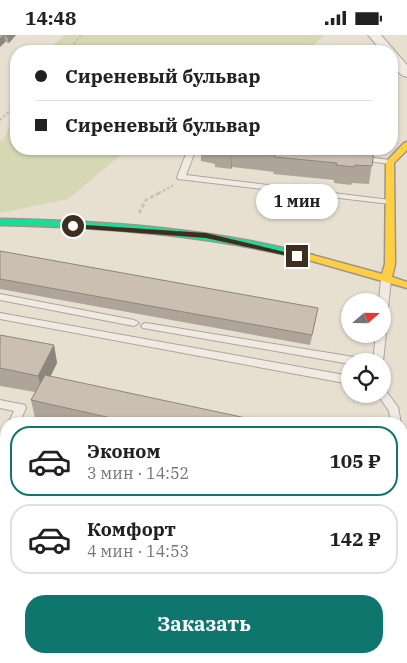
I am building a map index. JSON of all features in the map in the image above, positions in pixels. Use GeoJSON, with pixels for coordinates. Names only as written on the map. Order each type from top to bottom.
{"type":"FeatureCollection","features":[{"type":"Feature","properties":{"kind":"street"},"geometry":{"type":"LineString","coordinates":[[374,35],[383,45]]}},
{"type":"Feature","properties":{"kind":"street"},"geometry":{"type":"LineString","coordinates":[[398,62],[407,73]]}},
{"type":"Feature","properties":{"kind":"street"},"geometry":{"type":"LineString","coordinates":[[398,154],[407,145]]}},
{"type":"Feature","properties":{"kind":"street"},"geometry":{"type":"LineString","coordinates":[[386,279],[390,264],[390,162],[397,155]]}},
{"type":"Feature","properties":{"kind":"street"},"geometry":{"type":"LineString","coordinates":[[0,223],[132,229],[206,235],[280,251],[407,285]]}},
{"type":"Feature","properties":{"kind":"lane"},"geometry":{"type":"LineString","coordinates":[[190,155],[181,177],[390,202]]}},
{"type":"Feature","properties":{"kind":"lane"},"geometry":{"type":"LineString","coordinates":[[351,157],[390,162]]}},
{"type":"Feature","properties":{"kind":"lane"},"geometry":{"type":"LineString","coordinates":[[385,293],[386,279]]}},
{"type":"Feature","properties":{"kind":"lane"},"geometry":{"type":"LineString","coordinates":[[0,297],[134,323]]}},
{"type":"Feature","properties":{"kind":"lane"},"geometry":{"type":"LineString","coordinates":[[0,316],[341,378]]}},
{"type":"Feature","properties":{"kind":"lane"},"geometry":{"type":"LineString","coordinates":[[146,326],[341,359]]}},
{"type":"Feature","properties":{"kind":"lane"},"geometry":{"type":"LineString","coordinates":[[0,403],[21,408],[16,417]]}},
{"type":"Feature","properties":{"kind":"lane"},"geometry":{"type":"LineString","coordinates":[[389,403],[394,410],[395,417]]}},
{"type":"Feature","properties":{"kind":"path"},"geometry":{"type":"LineString","coordinates":[[0,121],[10,111]]}},
{"type":"Feature","properties":{"kind":"path"},"geometry":{"type":"LineString","coordinates":[[138,215],[146,200],[176,183],[181,177]]}},
{"type":"Feature","properties":{"kind":"green space"},"geometry":{"type":"Polygon","coordinates":[[[65,35],[324,35],[314,45],[52,45],[65,35]]]}},
{"type":"Feature","properties":{"kind":"green space"},"geometry":{"type":"Polygon","coordinates":[[[10,125],[10,155],[121,155],[68,199],[0,213],[0,141],[4,139],[10,125]]]}},
{"type":"Feature","properties":{"kind":"building"},"geometry":{"type":"Polygon","coordinates":[[[275,155],[373,155],[372,166],[355,165],[354,167],[336,165],[337,163],[275,157],[275,155]]]}},
{"type":"Feature","properties":{"kind":"building"},"geometry":{"type":"Polygon","coordinates":[[[0,251],[318,308],[312,335],[0,279],[0,251]]]}},
{"type":"Feature","properties":{"kind":"building"},"geometry":{"type":"Polygon","coordinates":[[[0,335],[54,345],[38,376],[0,368],[0,335]]]}},
{"type":"Feature","properties":{"kind":"building"},"geometry":{"type":"Polygon","coordinates":[[[45,375],[241,417],[107,417],[31,400],[45,375]]]}},
{"type":"Feature","properties":{"kind":"traffic: fast"},"geometry":{"type":"LineString","coordinates":[[0,222],[117,226],[194,234],[233,240],[309,257]]}},
{"type":"Feature","properties":{"kind":"traffic: slow"},"geometry":{"type":"LineString","coordinates":[[398,154],[407,145]]}},
{"type":"Feature","properties":{"kind":"traffic: slow"},"geometry":{"type":"LineString","coordinates":[[386,279],[390,264],[390,162],[397,155]]}},
{"type":"Feature","properties":{"kind":"traffic: slow"},"geometry":{"type":"LineString","coordinates":[[309,257],[407,285]]}},
{"type":"Feature","properties":{"kind":"route"},"geometry":{"type":"LineString","coordinates":[[73,226],[206,235],[297,256]]}}]}
